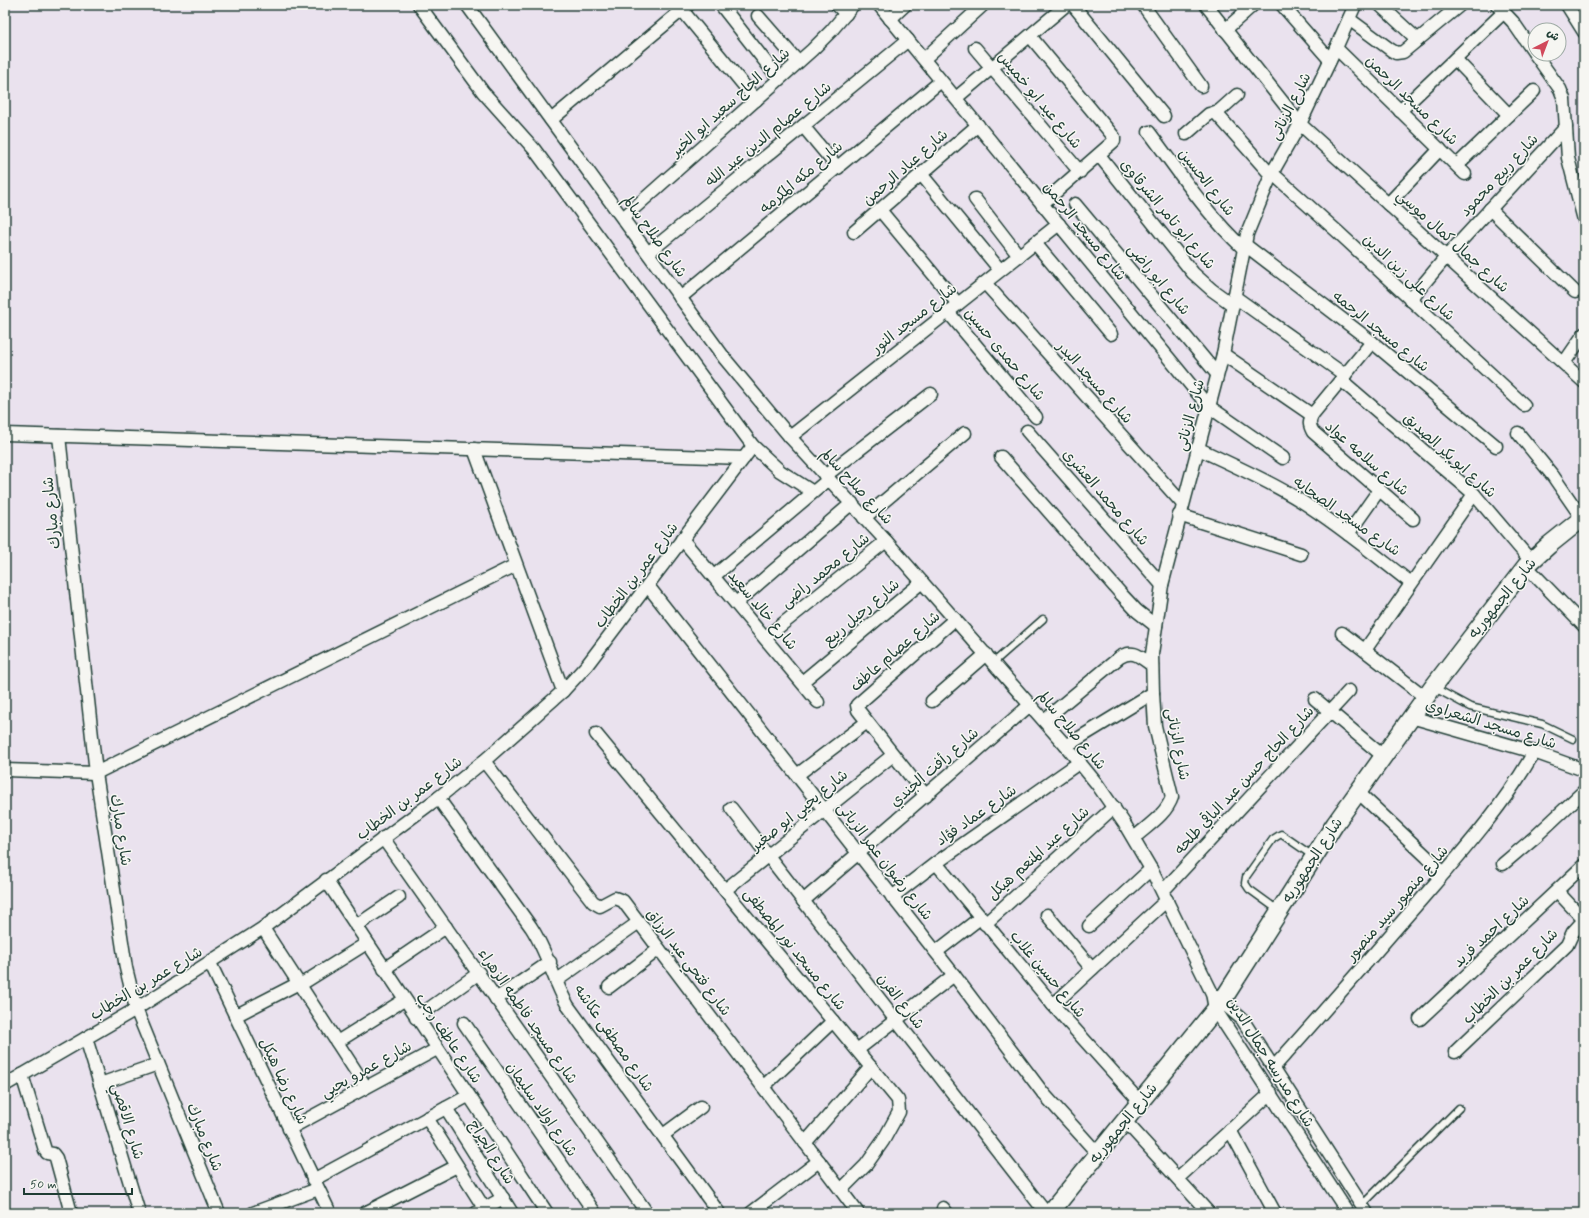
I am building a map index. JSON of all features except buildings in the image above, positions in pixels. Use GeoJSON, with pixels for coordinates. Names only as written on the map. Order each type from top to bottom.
{"type":"FeatureCollection","features":[{"type":"Feature","properties":{"kind":"main road","name":"شارع الجمهوريه"},"geometry":{"type":"LineString","coordinates":[[1051,1212],[1140,1102],[1216,1001],[1279,911],[1314,856],[1383,756],[1429,692],[1528,563],[1583,519]]}},
{"type":"Feature","properties":{"kind":"street"},"geometry":{"type":"LineString","coordinates":[[419,5],[483,92],[534,149],[753,446],[780,471],[813,492]]}},
{"type":"Feature","properties":{"kind":"street","name":"شارع صلاح سالم"},"geometry":{"type":"LineString","coordinates":[[467,5],[725,359],[790,437],[852,503],[1044,720],[1080,762],[1114,807],[1152,869],[1216,1001]]}},
{"type":"Feature","properties":{"kind":"street"},"geometry":{"type":"LineString","coordinates":[[721,5],[779,79]]}},
{"type":"Feature","properties":{"kind":"street"},"geometry":{"type":"LineString","coordinates":[[837,5],[850,10]]}},
{"type":"Feature","properties":{"kind":"street","name":"شارع مسجد الرحمن"},"geometry":{"type":"LineString","coordinates":[[879,5],[1208,406],[1283,458]]}},
{"type":"Feature","properties":{"kind":"street"},"geometry":{"type":"LineString","coordinates":[[890,19],[905,5]]}},
{"type":"Feature","properties":{"kind":"street"},"geometry":{"type":"LineString","coordinates":[[924,59],[983,5]]}},
{"type":"Feature","properties":{"kind":"street"},"geometry":{"type":"LineString","coordinates":[[956,98],[1066,5]]}},
{"type":"Feature","properties":{"kind":"street"},"geometry":{"type":"LineString","coordinates":[[1073,5],[1164,116]]}},
{"type":"Feature","properties":{"kind":"street"},"geometry":{"type":"LineString","coordinates":[[1143,5],[1201,86]]}},
{"type":"Feature","properties":{"kind":"street","name":"شارع جمال كمال موسي"},"geometry":{"type":"LineString","coordinates":[[1206,5],[1300,124],[1584,382]]}},
{"type":"Feature","properties":{"kind":"street"},"geometry":{"type":"LineString","coordinates":[[1225,30],[1252,5]]}},
{"type":"Feature","properties":{"kind":"street"},"geometry":{"type":"LineString","coordinates":[[1282,5],[1330,60]]}},
{"type":"Feature","properties":{"kind":"street","name":"شارع الزناتى"},"geometry":{"type":"LineString","coordinates":[[1134,838],[1164,812],[1172,797],[1155,726],[1152,654],[1162,584],[1182,503],[1223,354],[1243,246],[1255,211],[1271,174],[1300,124],[1355,5]]}},
{"type":"Feature","properties":{"kind":"street"},"geometry":{"type":"LineString","coordinates":[[1380,5],[1418,40]]}},
{"type":"Feature","properties":{"kind":"street"},"geometry":{"type":"LineString","coordinates":[[1349,19],[1396,53],[1403,52],[1460,5]]}},
{"type":"Feature","properties":{"kind":"street"},"geometry":{"type":"LineString","coordinates":[[1567,5],[1583,29]]}},
{"type":"Feature","properties":{"kind":"street"},"geometry":{"type":"LineString","coordinates":[[551,120],[685,7],[756,100]]}},
{"type":"Feature","properties":{"kind":"street"},"geometry":{"type":"LineString","coordinates":[[1400,111],[1454,59],[1500,8],[1527,43]]}},
{"type":"Feature","properties":{"kind":"street","name":"شارع الحاج سعيد ابو الخير"},"geometry":{"type":"LineString","coordinates":[[623,218],[798,62],[831,31],[850,10]]}},
{"type":"Feature","properties":{"kind":"street"},"geometry":{"type":"LineString","coordinates":[[758,16],[798,62]]}},
{"type":"Feature","properties":{"kind":"street"},"geometry":{"type":"LineString","coordinates":[[1030,36],[1114,139],[1114,143],[1042,204]]}},
{"type":"Feature","properties":{"kind":"street","name":"شارع عصام الدين عبد الله"},"geometry":{"type":"LineString","coordinates":[[648,253],[908,40]]}},
{"type":"Feature","properties":{"kind":"street","name":"شارع عيد ابو خميس"},"geometry":{"type":"LineString","coordinates":[[975,48],[1080,172]]}},
{"type":"Feature","properties":{"kind":"street","name":"شارع مسجد الرحمن"},"geometry":{"type":"LineString","coordinates":[[1336,48],[1461,169],[1509,115]]}},
{"type":"Feature","properties":{"kind":"street"},"geometry":{"type":"LineString","coordinates":[[1454,59],[1509,115],[1534,91]]}},
{"type":"Feature","properties":{"kind":"street"},"geometry":{"type":"LineString","coordinates":[[1541,62],[1560,89],[1564,99],[1568,158],[1584,220]]}},
{"type":"Feature","properties":{"kind":"street","name":"شارع مكه المكرمه"},"geometry":{"type":"LineString","coordinates":[[680,298],[941,81]]}},
{"type":"Feature","properties":{"kind":"street"},"geometry":{"type":"LineString","coordinates":[[1186,134],[1209,114],[1221,110],[1237,95]]}},
{"type":"Feature","properties":{"kind":"street","name":"شارع على زين الدين"},"geometry":{"type":"LineString","coordinates":[[1215,112],[1271,174],[1340,233],[1524,405]]}},
{"type":"Feature","properties":{"kind":"street","name":"شارع عباد الرحمن"},"geometry":{"type":"LineString","coordinates":[[854,232],[978,125]]}},
{"type":"Feature","properties":{"kind":"street"},"geometry":{"type":"LineString","coordinates":[[803,126],[838,168]]}},
{"type":"Feature","properties":{"kind":"street","name":"شارع ربيع محمود"},"geometry":{"type":"LineString","coordinates":[[1410,300],[1446,257],[1566,127]]}},
{"type":"Feature","properties":{"kind":"street","name":"شارع الحسين"},"geometry":{"type":"LineString","coordinates":[[1148,132],[1229,236],[1243,246]]}},
{"type":"Feature","properties":{"kind":"street"},"geometry":{"type":"LineString","coordinates":[[1388,204],[1440,149]]}},
{"type":"Feature","properties":{"kind":"street","name":"شارع ابو تامر الشرقاوى"},"geometry":{"type":"LineString","coordinates":[[1099,155],[1193,273],[1212,290],[1234,301]]}},
{"type":"Feature","properties":{"kind":"street"},"geometry":{"type":"LineString","coordinates":[[921,174],[1000,270]]}},
{"type":"Feature","properties":{"kind":"street"},"geometry":{"type":"LineString","coordinates":[[975,199],[1019,256]]}},
{"type":"Feature","properties":{"kind":"street","name":"شارع ابو راضى"},"geometry":{"type":"LineString","coordinates":[[1075,204],[1217,374]]}},
{"type":"Feature","properties":{"kind":"street"},"geometry":{"type":"LineString","coordinates":[[1490,209],[1575,292]]}},
{"type":"Feature","properties":{"kind":"street","name":"شارع حمدى حسين"},"geometry":{"type":"LineString","coordinates":[[880,210],[1036,417]]}},
{"type":"Feature","properties":{"kind":"street","name":"شارع مسجد النور"},"geometry":{"type":"LineString","coordinates":[[790,437],[1059,224]]}},
{"type":"Feature","properties":{"kind":"street"},"geometry":{"type":"LineString","coordinates":[[1035,243],[1111,334]]}},
{"type":"Feature","properties":{"kind":"street","name":"شارع مسجد الرحمه"},"geometry":{"type":"LineString","coordinates":[[1243,246],[1372,342],[1496,446]]}},
{"type":"Feature","properties":{"kind":"street","name":"شارع مسجد البدر"},"geometry":{"type":"LineString","coordinates":[[985,283],[1182,503]]}},
{"type":"Feature","properties":{"kind":"street","name":"شارع ابو بكر الصديق"},"geometry":{"type":"LineString","coordinates":[[1234,301],[1343,377],[1474,494],[1528,563],[1584,626]]}},
{"type":"Feature","properties":{"kind":"street"},"geometry":{"type":"LineString","coordinates":[[1564,363],[1584,334]]}},
{"type":"Feature","properties":{"kind":"street","name":"شارع سلامه عواد"},"geometry":{"type":"LineString","coordinates":[[1372,342],[1312,415],[1309,421],[1309,426],[1313,432],[1413,519]]}},
{"type":"Feature","properties":{"kind":"street"},"geometry":{"type":"LineString","coordinates":[[1223,354],[1312,415]]}},
{"type":"Feature","properties":{"kind":"street"},"geometry":{"type":"LineString","coordinates":[[714,576],[813,492],[827,478],[931,394]]}},
{"type":"Feature","properties":{"kind":"street","name":"شارع محمد العشرى"},"geometry":{"type":"LineString","coordinates":[[1027,431],[1162,584]]}},
{"type":"Feature","properties":{"kind":"street"},"geometry":{"type":"LineString","coordinates":[[864,518],[965,433]]}},
{"type":"Feature","properties":{"kind":"street"},"geometry":{"type":"LineString","coordinates":[[1518,433],[1553,476],[1583,519]]}},
{"type":"Feature","properties":{"kind":"street"},"geometry":{"type":"LineString","coordinates":[[5,434],[744,458]]}},
{"type":"Feature","properties":{"kind":"street","name":"شارع مبارك"},"geometry":{"type":"LineString","coordinates":[[59,436],[96,773],[126,968],[136,1009],[219,1213]]}},
{"type":"Feature","properties":{"kind":"street","name":"شارع عمر بن الخطاب"},"geometry":{"type":"LineString","coordinates":[[5,1085],[136,1009],[263,928],[438,798],[484,761],[563,691],[599,652],[753,446]]}},
{"type":"Feature","properties":{"kind":"street","name":"شارع مسجد الصحابه"},"geometry":{"type":"LineString","coordinates":[[1197,448],[1300,500],[1348,534],[1411,583]]}},
{"type":"Feature","properties":{"kind":"street"},"geometry":{"type":"LineString","coordinates":[[474,449],[563,691]]}},
{"type":"Feature","properties":{"kind":"street"},"geometry":{"type":"LineString","coordinates":[[1001,457],[1122,595],[1137,611],[1156,626]]}},
{"type":"Feature","properties":{"kind":"street"},"geometry":{"type":"LineString","coordinates":[[1348,534],[1379,490]]}},
{"type":"Feature","properties":{"kind":"street"},"geometry":{"type":"LineString","coordinates":[[1365,650],[1474,494]]}},
{"type":"Feature","properties":{"kind":"street"},"geometry":{"type":"LineString","coordinates":[[736,603],[852,503]]}},
{"type":"Feature","properties":{"kind":"street"},"geometry":{"type":"LineString","coordinates":[[1179,515],[1301,554]]}},
{"type":"Feature","properties":{"kind":"street","name":"شارع خالد سعيد"},"geometry":{"type":"LineString","coordinates":[[682,539],[818,702]]}},
{"type":"Feature","properties":{"kind":"street","name":"شارع محمد راضى"},"geometry":{"type":"LineString","coordinates":[[766,638],[886,541]]}},
{"type":"Feature","properties":{"kind":"street"},"geometry":{"type":"LineString","coordinates":[[5,770],[96,773],[516,565]]}},
{"type":"Feature","properties":{"kind":"street","name":"شارع رحيل ربيع"},"geometry":{"type":"LineString","coordinates":[[802,682],[922,582]]}},
{"type":"Feature","properties":{"kind":"street","name":"شارع رضوان عمر الزياتى"},"geometry":{"type":"LineString","coordinates":[[648,586],[954,975],[1043,1093],[1098,1154]]}},
{"type":"Feature","properties":{"kind":"street","name":"شارع عصام عاطف"},"geometry":{"type":"LineString","coordinates":[[867,722],[857,707],[858,704],[955,619]]}},
{"type":"Feature","properties":{"kind":"street"},"geometry":{"type":"LineString","coordinates":[[1342,633],[1429,692]]}},
{"type":"Feature","properties":{"kind":"street"},"geometry":{"type":"LineString","coordinates":[[1044,720],[1120,657],[1127,653],[1134,653],[1152,665]]}},
{"type":"Feature","properties":{"kind":"street"},"geometry":{"type":"LineString","coordinates":[[932,701],[990,659]]}},
{"type":"Feature","properties":{"kind":"street","name":"شارع الحاج حسن عبد الباقي طلحه"},"geometry":{"type":"LineString","coordinates":[[1053,1005],[1092,969],[1165,896],[1349,691]]}},
{"type":"Feature","properties":{"kind":"street"},"geometry":{"type":"LineString","coordinates":[[1066,746],[1153,693]]}},
{"type":"Feature","properties":{"kind":"street"},"geometry":{"type":"LineString","coordinates":[[1315,699],[1383,756]]}},
{"type":"Feature","properties":{"kind":"street","name":"شارع رأفت الجندي"},"geometry":{"type":"LineString","coordinates":[[803,901],[1030,705]]}},
{"type":"Feature","properties":{"kind":"street","name":"شارع مسجد الشعراوى"},"geometry":{"type":"LineString","coordinates":[[1411,717],[1534,752],[1584,770]]}},
{"type":"Feature","properties":{"kind":"street"},"geometry":{"type":"LineString","coordinates":[[796,775],[867,722],[926,796]]}},
{"type":"Feature","properties":{"kind":"street","name":"شارع مسجد نور المصطفى"},"geometry":{"type":"LineString","coordinates":[[596,734],[898,1100],[899,1112],[892,1127],[874,1154],[841,1190]]}},
{"type":"Feature","properties":{"kind":"street","name":"شارع منصور سيد منصور"},"geometry":{"type":"LineString","coordinates":[[1274,1067],[1363,968],[1486,823],[1509,793],[1534,752]]}},
{"type":"Feature","properties":{"kind":"street","name":"شارع يحيي ابو صغير"},"geometry":{"type":"LineString","coordinates":[[725,890],[893,755]]}},
{"type":"Feature","properties":{"kind":"street","name":"شارع فتحي عبد الرزاق"},"geometry":{"type":"LineString","coordinates":[[484,761],[593,902],[600,906],[612,899],[621,899],[858,1213]]}},
{"type":"Feature","properties":{"kind":"street","name":"شارع عماد فؤاد"},"geometry":{"type":"LineString","coordinates":[[892,897],[936,863],[1080,762]]}},
{"type":"Feature","properties":{"kind":"street"},"geometry":{"type":"LineString","coordinates":[[1503,864],[1536,836],[1584,791]]}},
{"type":"Feature","properties":{"kind":"street"},"geometry":{"type":"LineString","coordinates":[[1358,792],[1444,872]]}},
{"type":"Feature","properties":{"kind":"street","name":"شارع مصطفى عكاشه"},"geometry":{"type":"LineString","coordinates":[[438,798],[531,927],[550,962],[556,981],[568,1006],[719,1213]]}},
{"type":"Feature","properties":{"kind":"street","name":"شارع عبد المنعم هيكل"},"geometry":{"type":"LineString","coordinates":[[936,952],[982,921],[1114,807]]}},
{"type":"Feature","properties":{"kind":"street","name":"شارع الفرن"},"geometry":{"type":"LineString","coordinates":[[731,808],[896,1020],[1051,1212]]}},
{"type":"Feature","properties":{"kind":"street","name":"شارع مسجد فاطمه الزهراء"},"geometry":{"type":"LineString","coordinates":[[383,838],[647,1213]]}},
{"type":"Feature","properties":{"kind":"street","name":"شارع حسين غلاب"},"geometry":{"type":"LineString","coordinates":[[936,863],[982,921],[1053,1005],[1140,1102]]}},
{"type":"Feature","properties":{"kind":"street","name":"شارع احمد فريد"},"geometry":{"type":"LineString","coordinates":[[1420,1020],[1584,865]]}},
{"type":"Feature","properties":{"kind":"street"},"geometry":{"type":"LineString","coordinates":[[1089,926],[1152,869]]}},
{"type":"Feature","properties":{"kind":"street","name":"شارع عاطف رجب"},"geometry":{"type":"LineString","coordinates":[[326,880],[404,1000],[547,1213]]}},
{"type":"Feature","properties":{"kind":"street"},"geometry":{"type":"LineString","coordinates":[[1557,891],[1584,920]]}},
{"type":"Feature","properties":{"kind":"street"},"geometry":{"type":"LineString","coordinates":[[356,926],[399,897]]}},
{"type":"Feature","properties":{"kind":"street"},"geometry":{"type":"LineString","coordinates":[[1046,915],[1092,969]]}},
{"type":"Feature","properties":{"kind":"street","name":"شارع عمر بن الخطاب"},"geometry":{"type":"LineString","coordinates":[[1455,1052],[1567,945],[1573,932],[1584,920]]}},
{"type":"Feature","properties":{"kind":"street"},"geometry":{"type":"LineString","coordinates":[[556,981],[639,922]]}},
{"type":"Feature","properties":{"kind":"street"},"geometry":{"type":"LineString","coordinates":[[384,969],[446,926]]}},
{"type":"Feature","properties":{"kind":"street"},"geometry":{"type":"LineString","coordinates":[[263,928],[366,1087]]}},
{"type":"Feature","properties":{"kind":"street"},"geometry":{"type":"LineString","coordinates":[[235,1016],[299,984],[367,944]]}},
{"type":"Feature","properties":{"kind":"street"},"geometry":{"type":"LineString","coordinates":[[609,987],[659,949]]}},
{"type":"Feature","properties":{"kind":"street"},"geometry":{"type":"LineString","coordinates":[[496,998],[550,962]]}},
{"type":"Feature","properties":{"kind":"street","name":"شارع رضا هيكل"},"geometry":{"type":"LineString","coordinates":[[210,963],[330,1213]]}},
{"type":"Feature","properties":{"kind":"street"},"geometry":{"type":"LineString","coordinates":[[416,1018],[479,973]]}},
{"type":"Feature","properties":{"kind":"street"},"geometry":{"type":"LineString","coordinates":[[857,1050],[954,975]]}},
{"type":"Feature","properties":{"kind":"street"},"geometry":{"type":"LineString","coordinates":[[337,1042],[404,1000]]}},
{"type":"Feature","properties":{"kind":"street","name":"شارع مدرسه جمال الدين"},"geometry":{"type":"LineString","coordinates":[[1216,1001],[1242,1019],[1364,1209]]}},
{"type":"Feature","properties":{"kind":"street","name":"شارع مدرسه جمال الدين"},"geometry":{"type":"LineString","coordinates":[[1216,1001],[1271,1093],[1348,1213]]}},
{"type":"Feature","properties":{"kind":"street"},"geometry":{"type":"LineString","coordinates":[[763,1087],[834,1021]]}},
{"type":"Feature","properties":{"kind":"street","name":"شارع اولاد سليمان"},"geometry":{"type":"LineString","coordinates":[[464,1023],[595,1213]]}},
{"type":"Feature","properties":{"kind":"street","name":"شارع الاقصي"},"geometry":{"type":"LineString","coordinates":[[86,1038],[139,1213]]}},
{"type":"Feature","properties":{"kind":"street","name":"شارع عمرو يحيي"},"geometry":{"type":"LineString","coordinates":[[289,1129],[437,1048]]}},
{"type":"Feature","properties":{"kind":"street"},"geometry":{"type":"LineString","coordinates":[[100,1084],[158,1064]]}},
{"type":"Feature","properties":{"kind":"street"},"geometry":{"type":"LineString","coordinates":[[805,1143],[871,1067]]}},
{"type":"Feature","properties":{"kind":"street"},"geometry":{"type":"LineString","coordinates":[[22,1075],[45,1150],[54,1155],[56,1158],[70,1213]]}},
{"type":"Feature","properties":{"kind":"street"},"geometry":{"type":"LineString","coordinates":[[1178,1178],[1271,1093]]}},
{"type":"Feature","properties":{"kind":"street"},"geometry":{"type":"LineString","coordinates":[[253,1213],[316,1184],[427,1118],[468,1096]]}},
{"type":"Feature","properties":{"kind":"street"},"geometry":{"type":"LineString","coordinates":[[663,1135],[701,1107]]}},
{"type":"Feature","properties":{"kind":"street","name":"شارع الجراج"},"geometry":{"type":"LineString","coordinates":[[446,1108],[512,1213]]}},
{"type":"Feature","properties":{"kind":"street"},"geometry":{"type":"LineString","coordinates":[[427,1118],[457,1166],[480,1211],[503,1198]]}},
{"type":"Feature","properties":{"kind":"street"},"geometry":{"type":"LineString","coordinates":[[1125,1121],[1208,1212]]}},
{"type":"Feature","properties":{"kind":"street"},"geometry":{"type":"LineString","coordinates":[[1230,1130],[1275,1213]]}},
{"type":"Feature","properties":{"kind":"street"},"geometry":{"type":"LineString","coordinates":[[751,1213],[819,1161]]}},
{"type":"Feature","properties":{"kind":"street"},"geometry":{"type":"LineString","coordinates":[[365,1213],[457,1166]]}},
{"type":"Feature","properties":{"kind":"lane"},"geometry":{"type":"LineString","coordinates":[[990,659],[1043,619]]}},
{"type":"Feature","properties":{"kind":"lane"},"geometry":{"type":"LineString","coordinates":[[1429,692],[1470,708],[1542,724],[1573,739]]}},
{"type":"Feature","properties":{"kind":"lane"},"geometry":{"type":"LineString","coordinates":[[1279,911],[1249,889],[1245,883],[1246,877],[1277,835],[1280,834],[1314,856]]}},
{"type":"Feature","properties":{"kind":"lane"},"geometry":{"type":"LineString","coordinates":[[1364,1209],[1460,1108]]}}]}
